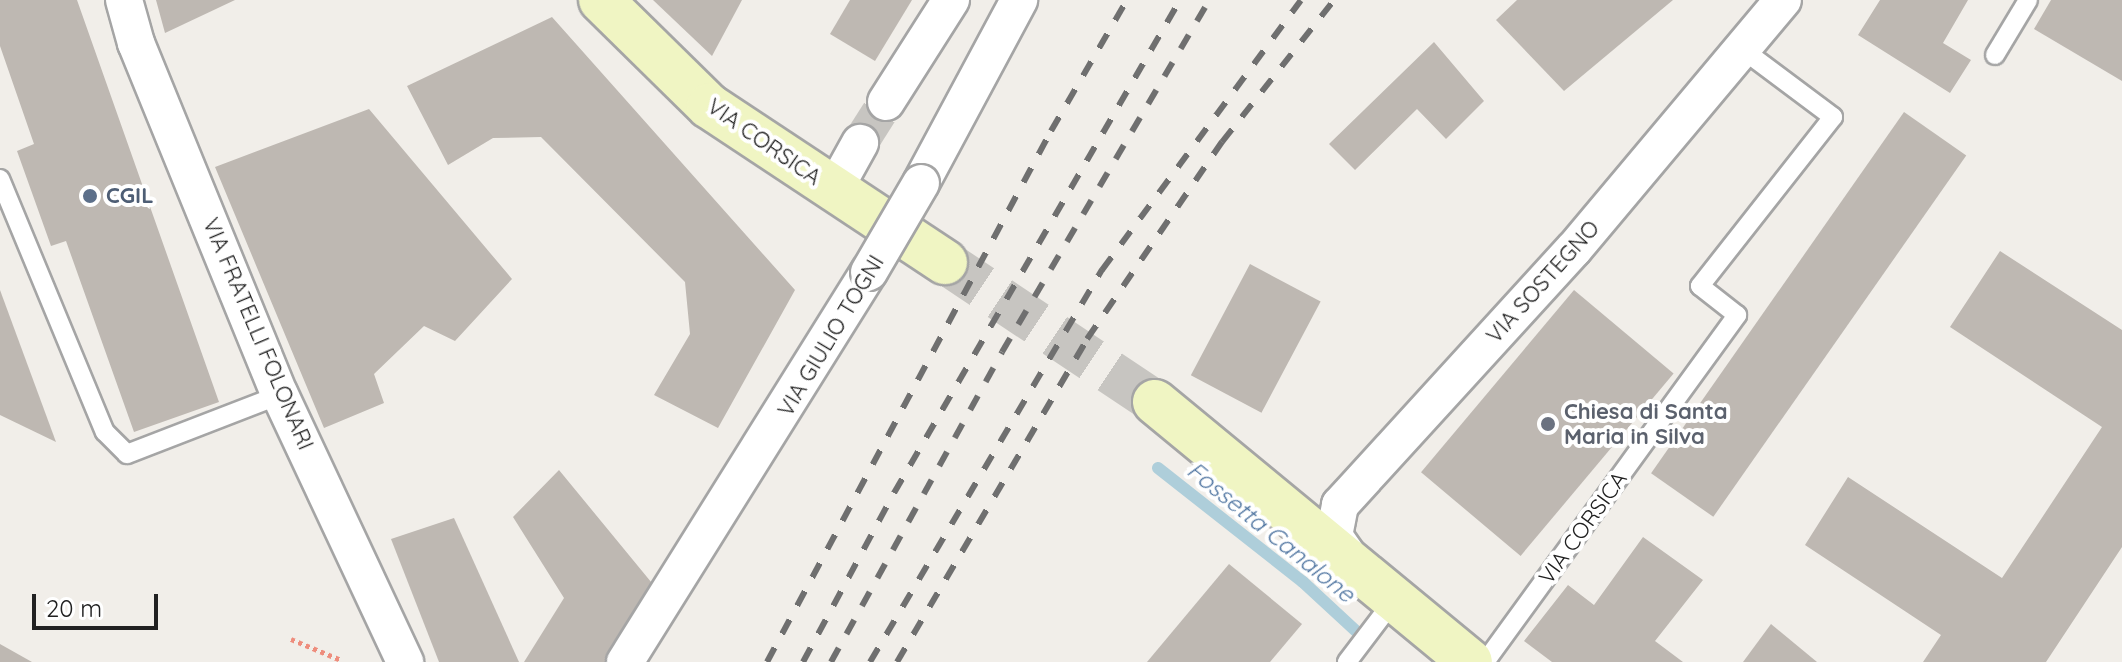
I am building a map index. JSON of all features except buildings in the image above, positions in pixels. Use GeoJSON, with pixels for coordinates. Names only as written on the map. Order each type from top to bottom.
{"type":"FeatureCollection","features":[{"type":"Feature","properties":{"kind":"main road","name":"VIA CORSICA"},"geometry":{"type":"LineString","coordinates":[[601,0],[709,106],[945,262]]}},
{"type":"Feature","properties":{"kind":"main road"},"geometry":{"type":"LineString","coordinates":[[1155,402],[1470,662]]}},
{"type":"Feature","properties":{"kind":"street","name":"VIA FRATELLI FOLONARI"},"geometry":{"type":"LineString","coordinates":[[124,0],[136,43],[280,395],[405,662]]}},
{"type":"Feature","properties":{"kind":"street"},"geometry":{"type":"LineString","coordinates":[[886,102],[951,0]]}},
{"type":"Feature","properties":{"kind":"street","name":"VIA GIULIO TOGNI"},"geometry":{"type":"LineString","coordinates":[[625,662],[869,272],[921,183],[1019,0]]}},
{"type":"Feature","properties":{"kind":"street","name":"VIA SOSTEGNO"},"geometry":{"type":"LineString","coordinates":[[1337,509],[1574,249],[1783,0]]}},
{"type":"Feature","properties":{"kind":"street"},"geometry":{"type":"LineString","coordinates":[[834,190],[860,143]]}},
{"type":"Feature","properties":{"kind":"street"},"geometry":{"type":"LineString","coordinates":[[1266,493],[1299,512],[1337,509],[1336,541],[1379,588]]}},
{"type":"Feature","properties":{"kind":"lane"},"geometry":{"type":"LineString","coordinates":[[1995,55],[2028,0]]}},
{"type":"Feature","properties":{"kind":"lane","name":"VIA CORSICA"},"geometry":{"type":"LineString","coordinates":[[1485,662],[1737,315],[1700,286],[1833,117],[1742,49]]}},
{"type":"Feature","properties":{"kind":"lane"},"geometry":{"type":"LineString","coordinates":[[0,179],[105,432],[127,454],[280,395]]}},
{"type":"Feature","properties":{"kind":"lane"},"geometry":{"type":"LineString","coordinates":[[1347,662],[1379,588]]}},
{"type":"Feature","properties":{"kind":"path"},"geometry":{"type":"LineString","coordinates":[[291,639],[341,660]]}},
{"type":"Feature","properties":{"kind":"waterway","name":"Fossetta Canalone"},"geometry":{"type":"LineString","coordinates":[[1158,468],[1303,582],[1356,631]]}},
{"type":"Feature","properties":{"kind":"tunnel"},"geometry":{"type":"LineString","coordinates":[[860,143],[886,102]]}},
{"type":"Feature","properties":{"kind":"tunnel"},"geometry":{"type":"LineString","coordinates":[[945,262],[1155,402]]}},
{"type":"Feature","properties":{"kind":"railway"},"geometry":{"type":"LineString","coordinates":[[767,662],[1051,131],[1127,0]]}},
{"type":"Feature","properties":{"kind":"railway"},"geometry":{"type":"LineString","coordinates":[[803,662],[894,493],[1180,0]]}},
{"type":"Feature","properties":{"kind":"railway"},"geometry":{"type":"LineString","coordinates":[[831,662],[1002,352],[1209,0]]}},
{"type":"Feature","properties":{"kind":"railway"},"geometry":{"type":"LineString","coordinates":[[870,662],[1102,270],[1301,0]]}},
{"type":"Feature","properties":{"kind":"railway"},"geometry":{"type":"LineString","coordinates":[[897,662],[1087,339],[1222,142],[1334,0]]}},
{"type":"Feature","properties":{"kind":"place","name":"CGIL"},"geometry":{"type":"Point","coordinates":[90,196]}},
{"type":"Feature","properties":{"kind":"place","name":"Chiesa di Santa Maria in Silva"},"geometry":{"type":"Point","coordinates":[1548,424]}}]}
